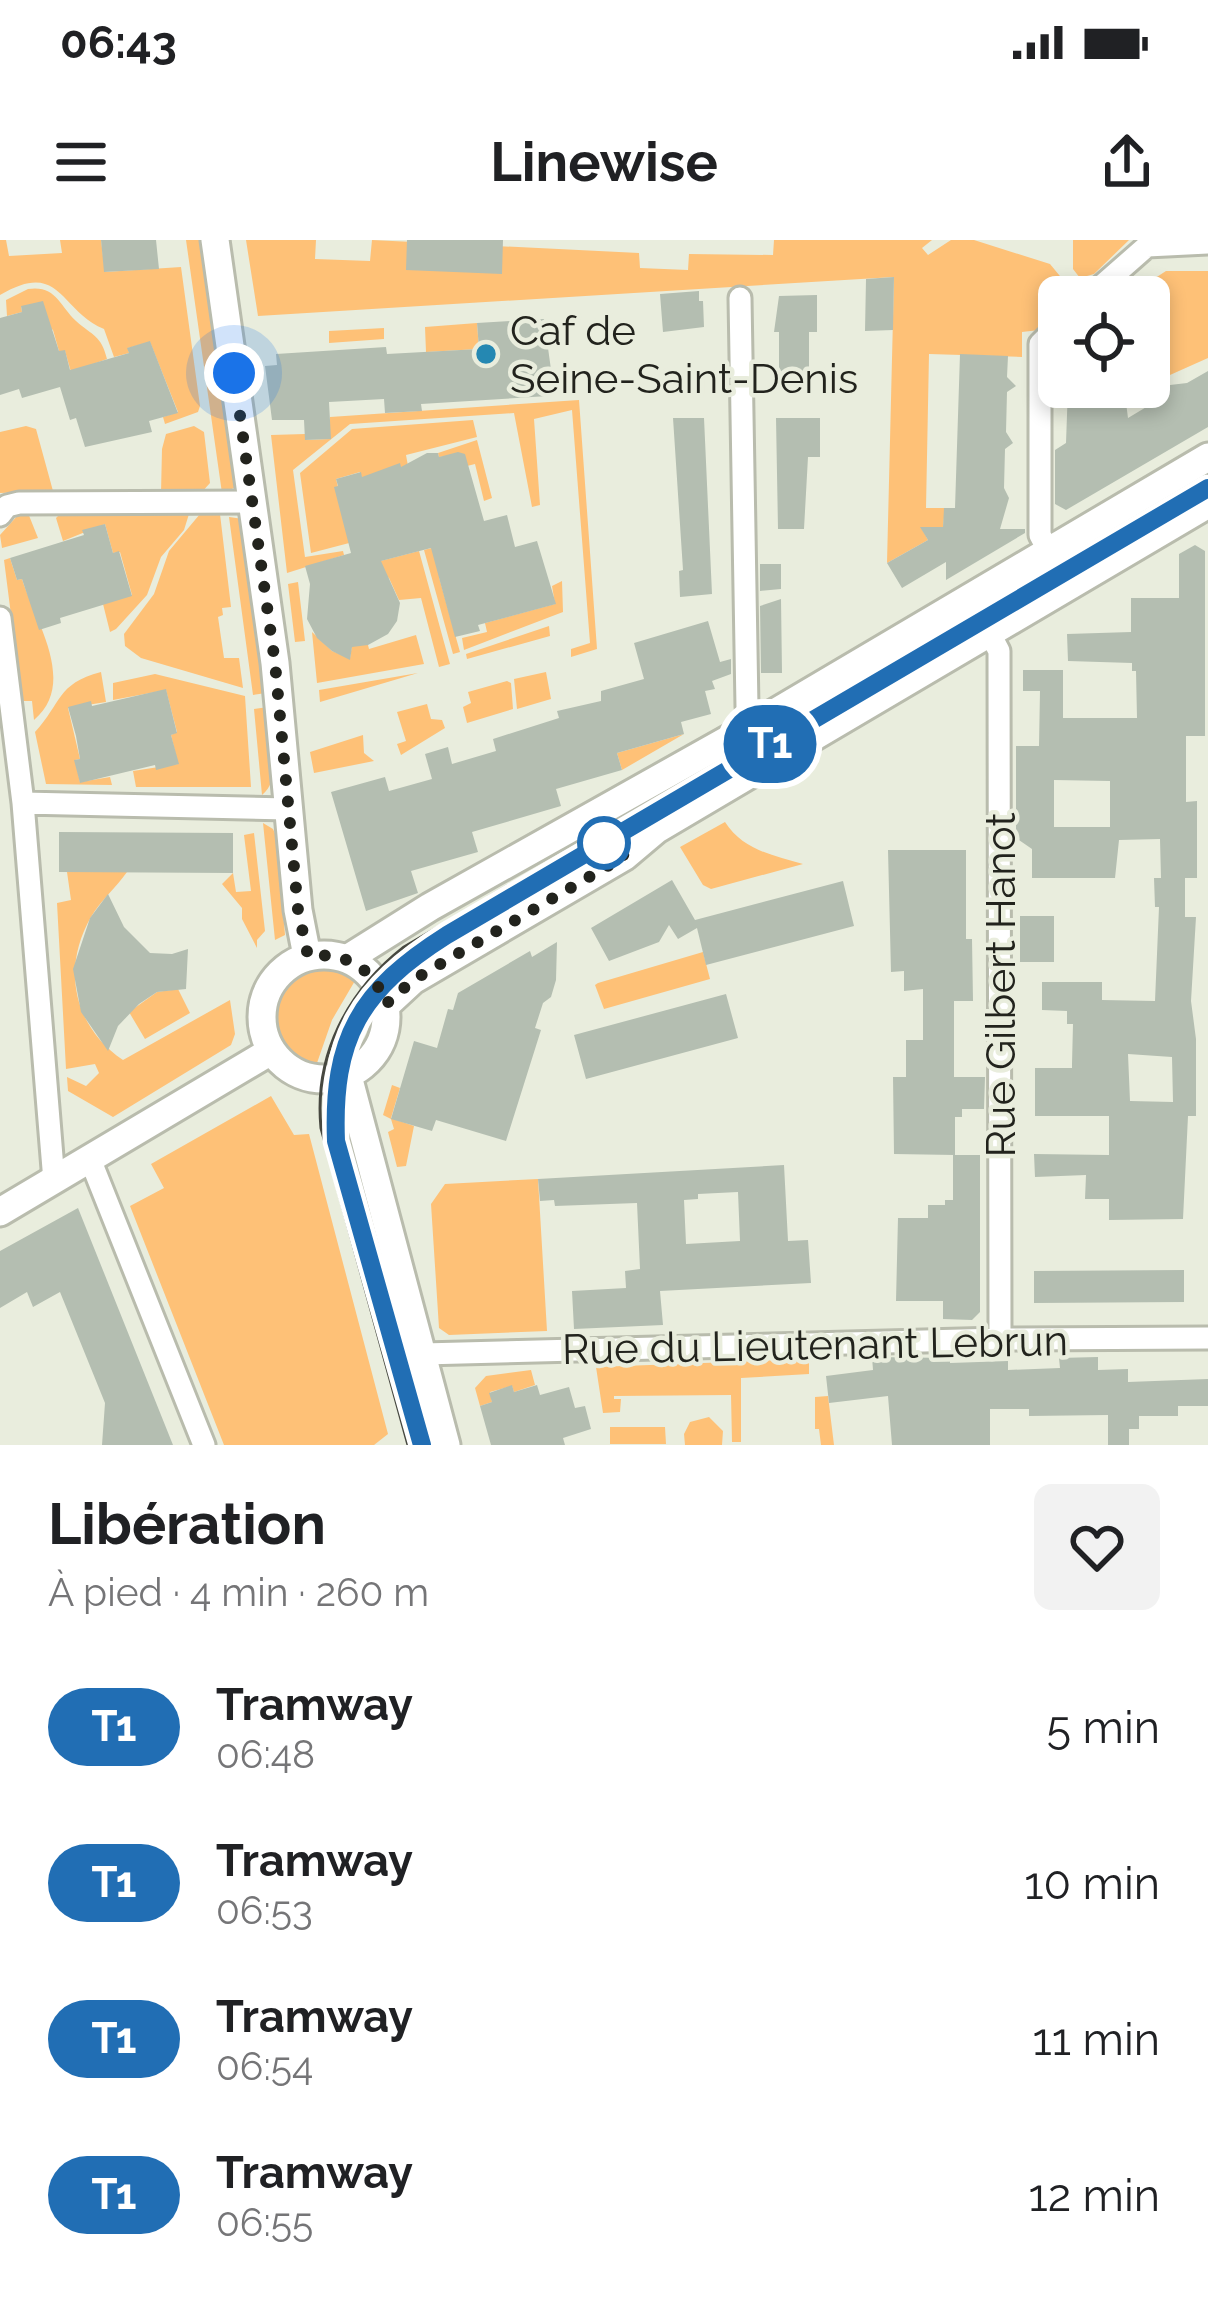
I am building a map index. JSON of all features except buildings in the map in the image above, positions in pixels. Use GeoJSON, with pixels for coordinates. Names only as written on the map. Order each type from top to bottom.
{"type":"FeatureCollection","features":[{"type":"Feature","properties":{"kind":"street"},"geometry":{"type":"LineString","coordinates":[[215,240],[282,720],[298,910],[308,956]]}},
{"type":"Feature","properties":{"kind":"street"},"geometry":{"type":"LineString","coordinates":[[1113,276],[1148,246],[1208,243]]}},
{"type":"Feature","properties":{"kind":"street"},"geometry":{"type":"LineString","coordinates":[[740,298],[747,707],[756,724]]}},
{"type":"Feature","properties":{"kind":"street"},"geometry":{"type":"LineString","coordinates":[[1040,408],[1040,535],[1048,552]]}},
{"type":"Feature","properties":{"kind":"street"},"geometry":{"type":"LineString","coordinates":[[347,958],[1208,457]]}},
{"type":"Feature","properties":{"kind":"street"},"geometry":{"type":"LineString","coordinates":[[0,515],[7,506],[19,503],[253,502]]}},
{"type":"Feature","properties":{"kind":"street"},"geometry":{"type":"LineString","coordinates":[[386,1004],[413,980],[625,856],[657,830],[1208,504]]}},
{"type":"Feature","properties":{"kind":"street"},"geometry":{"type":"LineString","coordinates":[[0,618],[23,802],[54,1181]]}},
{"type":"Feature","properties":{"kind":"street","name":"Rue Gilbert Hanot"},"geometry":{"type":"LineString","coordinates":[[990,634],[999,651],[1000,1339]]}},
{"type":"Feature","properties":{"kind":"street"},"geometry":{"type":"LineString","coordinates":[[23,802],[288,808]]}},
{"type":"Feature","properties":{"kind":"street"},"geometry":{"type":"LineString","coordinates":[[308,956],[347,958],[372,976],[386,1004],[380,1047],[348,1076],[322,1080],[301,1076],[271,1051],[262,1029],[262,1006],[271,984],[286,967],[308,956]]}},
{"type":"Feature","properties":{"kind":"street"},"geometry":{"type":"LineString","coordinates":[[0,1212],[271,1051]]}},
{"type":"Feature","properties":{"kind":"street"},"geometry":{"type":"LineString","coordinates":[[348,1076],[446,1445]]}},
{"type":"Feature","properties":{"kind":"street"},"geometry":{"type":"LineString","coordinates":[[90,1159],[204,1445]]}},
{"type":"Feature","properties":{"kind":"street","name":"Rue du Lieutenant Lebrun"},"geometry":{"type":"LineString","coordinates":[[423,1354],[1208,1338]]}},
{"type":"Feature","properties":{"kind":"shaded area"},"geometry":{"type":"Polygon","coordinates":[[[0,240],[6,240],[9,256],[62,253],[60,240],[101,240],[105,272],[181,267],[198,412],[165,424],[163,417],[178,412],[150,342],[114,357],[104,329],[48,285],[20,285],[0,295],[0,240]]]}},
{"type":"Feature","properties":{"kind":"shaded area"},"geometry":{"type":"Polygon","coordinates":[[[186,240],[204,240],[239,486],[222,493],[186,240]]]}},
{"type":"Feature","properties":{"kind":"shaded area"},"geometry":{"type":"Polygon","coordinates":[[[246,240],[316,240],[315,259],[370,261],[372,240],[639,253],[640,268],[688,270],[689,254],[773,255],[774,240],[932,240],[922,248],[928,255],[951,240],[974,240],[1050,264],[1060,276],[1038,276],[1038,330],[1022,332],[1022,357],[929,354],[926,508],[945,508],[943,527],[921,527],[928,540],[887,563],[894,277],[258,316],[246,240]]]}},
{"type":"Feature","properties":{"kind":"shaded area"},"geometry":{"type":"Polygon","coordinates":[[[1073,240],[1129,240],[1094,274],[1078,276],[1073,269],[1073,240]]]}},
{"type":"Feature","properties":{"kind":"shaded area"},"geometry":{"type":"Polygon","coordinates":[[[1166,271],[1208,271],[1208,358],[1170,375],[1170,276],[1158,276],[1166,271]]]}},
{"type":"Feature","properties":{"kind":"shaded area"},"geometry":{"type":"Polygon","coordinates":[[[28,289],[45,290],[56,297],[99,340],[107,359],[71,372],[53,330],[21,306],[22,312],[7,316],[6,300],[28,289]]]}},
{"type":"Feature","properties":{"kind":"shaded area"},"geometry":{"type":"Polygon","coordinates":[[[477,323],[479,349],[426,352],[425,327],[477,323]]]}},
{"type":"Feature","properties":{"kind":"shaded area"},"geometry":{"type":"Polygon","coordinates":[[[384,328],[384,339],[329,343],[329,331],[384,328]]]}},
{"type":"Feature","properties":{"kind":"shaded area"},"geometry":{"type":"Polygon","coordinates":[[[579,400],[597,649],[571,657],[571,649],[590,643],[572,410],[534,419],[540,505],[532,507],[514,413],[350,424],[293,470],[305,557],[343,551],[344,555],[287,573],[271,435],[330,439],[330,417],[579,400]]]}},
{"type":"Feature","properties":{"kind":"shaded area"},"geometry":{"type":"Polygon","coordinates":[[[473,420],[477,437],[406,455],[408,466],[363,481],[360,472],[336,479],[376,536],[311,553],[300,473],[352,429],[473,420]]]}},
{"type":"Feature","properties":{"kind":"shaded area"},"geometry":{"type":"Polygon","coordinates":[[[26,426],[36,429],[53,491],[0,493],[0,432],[26,426]]]}},
{"type":"Feature","properties":{"kind":"shaded area"},"geometry":{"type":"Polygon","coordinates":[[[194,426],[204,432],[210,483],[201,493],[161,493],[166,434],[194,426]]]}},
{"type":"Feature","properties":{"kind":"shaded area"},"geometry":{"type":"Polygon","coordinates":[[[477,440],[492,498],[484,501],[475,464],[463,467],[465,454],[439,457],[438,453],[477,440]]]}},
{"type":"Feature","properties":{"kind":"shaded area"},"geometry":{"type":"Polygon","coordinates":[[[28,513],[38,538],[2,548],[0,535],[18,515],[28,513]]]}},
{"type":"Feature","properties":{"kind":"shaded area"},"geometry":{"type":"Polygon","coordinates":[[[61,513],[189,514],[184,530],[161,557],[147,595],[110,632],[103,604],[132,595],[120,552],[113,553],[105,524],[63,541],[56,518],[61,513]]]}},
{"type":"Feature","properties":{"kind":"shaded area"},"geometry":{"type":"Polygon","coordinates":[[[200,514],[220,514],[231,607],[222,608],[223,615],[218,617],[224,658],[239,658],[243,688],[141,658],[125,646],[124,634],[154,594],[169,551],[200,514]]]}},
{"type":"Feature","properties":{"kind":"shaded area"},"geometry":{"type":"Polygon","coordinates":[[[229,517],[243,519],[266,693],[253,695],[229,517]]]}},
{"type":"Feature","properties":{"kind":"shaded area"},"geometry":{"type":"Polygon","coordinates":[[[499,530],[439,577],[460,652],[453,654],[424,550],[499,530]]]}},
{"type":"Feature","properties":{"kind":"shaded area"},"geometry":{"type":"Polygon","coordinates":[[[419,551],[450,664],[439,667],[421,598],[399,600],[389,578],[365,565],[419,551]]]}},
{"type":"Feature","properties":{"kind":"shaded area"},"geometry":{"type":"Polygon","coordinates":[[[10,558],[43,632],[53,670],[47,705],[34,720],[32,701],[22,701],[4,560],[10,558]]]}},
{"type":"Feature","properties":{"kind":"shaded area"},"geometry":{"type":"Polygon","coordinates":[[[562,581],[563,612],[464,650],[462,638],[487,632],[485,623],[555,604],[552,586],[562,581]]]}},
{"type":"Feature","properties":{"kind":"shaded area"},"geometry":{"type":"Polygon","coordinates":[[[298,582],[305,641],[295,642],[288,584],[298,582]]]}},
{"type":"Feature","properties":{"kind":"shaded area"},"geometry":{"type":"Polygon","coordinates":[[[549,626],[550,636],[467,659],[466,654],[549,626]]]}},
{"type":"Feature","properties":{"kind":"shaded area"},"geometry":{"type":"Polygon","coordinates":[[[312,632],[332,651],[350,658],[352,645],[368,645],[369,649],[416,635],[424,664],[317,683],[312,632]]]}},
{"type":"Feature","properties":{"kind":"shaded area"},"geometry":{"type":"Polygon","coordinates":[[[101,672],[106,702],[68,708],[80,759],[75,760],[80,782],[110,777],[112,785],[46,784],[35,732],[67,689],[101,672]]]}},
{"type":"Feature","properties":{"kind":"shaded area"},"geometry":{"type":"Polygon","coordinates":[[[546,672],[551,699],[517,709],[514,679],[546,672]]]}},
{"type":"Feature","properties":{"kind":"shaded area"},"geometry":{"type":"Polygon","coordinates":[[[418,673],[320,702],[319,690],[418,673]]]}},
{"type":"Feature","properties":{"kind":"shaded area"},"geometry":{"type":"Polygon","coordinates":[[[155,674],[245,696],[251,787],[136,787],[133,771],[178,764],[171,735],[177,732],[166,690],[113,700],[113,683],[155,674]]]}},
{"type":"Feature","properties":{"kind":"shaded area"},"geometry":{"type":"Polygon","coordinates":[[[507,681],[513,709],[467,723],[463,707],[471,703],[468,692],[507,681]]]}},
{"type":"Feature","properties":{"kind":"shaded area"},"geometry":{"type":"Polygon","coordinates":[[[427,704],[431,719],[442,720],[445,728],[401,755],[397,744],[406,741],[397,712],[427,704]]]}},
{"type":"Feature","properties":{"kind":"shaded area"},"geometry":{"type":"Polygon","coordinates":[[[268,707],[274,766],[262,795],[254,709],[268,707]]]}},
{"type":"Feature","properties":{"kind":"shaded area"},"geometry":{"type":"Polygon","coordinates":[[[684,734],[622,770],[617,753],[684,734]]]}},
{"type":"Feature","properties":{"kind":"shaded area"},"geometry":{"type":"Polygon","coordinates":[[[363,735],[364,753],[374,761],[314,773],[310,752],[363,735]]]}},
{"type":"Feature","properties":{"kind":"shaded area"},"geometry":{"type":"Polygon","coordinates":[[[725,822],[749,845],[803,864],[711,889],[703,885],[680,847],[725,822]]]}},
{"type":"Feature","properties":{"kind":"shaded area"},"geometry":{"type":"Polygon","coordinates":[[[263,823],[277,838],[285,935],[275,940],[263,823]]]}},
{"type":"Feature","properties":{"kind":"shaded area"},"geometry":{"type":"Polygon","coordinates":[[[254,833],[265,931],[257,948],[242,919],[242,908],[222,884],[233,873],[236,892],[251,891],[244,835],[254,833]]]}},
{"type":"Feature","properties":{"kind":"shaded area"},"geometry":{"type":"Polygon","coordinates":[[[67,872],[127,872],[91,917],[76,957],[77,996],[83,1014],[106,1047],[123,1060],[230,1000],[235,1034],[231,1045],[113,1117],[68,1091],[67,1077],[86,1086],[99,1073],[95,1064],[66,1069],[57,903],[71,900],[67,872]]]}},
{"type":"Feature","properties":{"kind":"shaded area"},"geometry":{"type":"Polygon","coordinates":[[[703,952],[710,979],[604,1009],[598,983],[703,952]]]}},
{"type":"Feature","properties":{"kind":"shaded area"},"geometry":{"type":"Polygon","coordinates":[[[329,967],[356,979],[332,1020],[317,1063],[282,1043],[274,1010],[290,980],[329,967]]]}},
{"type":"Feature","properties":{"kind":"shaded area"},"geometry":{"type":"Polygon","coordinates":[[[178,989],[190,1013],[145,1039],[129,1012],[157,992],[178,989]]]}},
{"type":"Feature","properties":{"kind":"shaded area"},"geometry":{"type":"Polygon","coordinates":[[[392,1085],[400,1088],[391,1118],[414,1126],[406,1166],[397,1167],[388,1132],[394,1129],[391,1119],[383,1115],[392,1085]]]}},
{"type":"Feature","properties":{"kind":"shaded area"},"geometry":{"type":"Polygon","coordinates":[[[271,1096],[294,1135],[309,1134],[388,1434],[374,1445],[224,1445],[130,1206],[164,1188],[151,1164],[271,1096]]]}},
{"type":"Feature","properties":{"kind":"shaded area"},"geometry":{"type":"Polygon","coordinates":[[[538,1179],[547,1331],[449,1335],[439,1328],[431,1204],[445,1184],[538,1179]]]}},
{"type":"Feature","properties":{"kind":"shaded area"},"geometry":{"type":"Polygon","coordinates":[[[809,1359],[809,1374],[741,1378],[741,1442],[732,1442],[731,1395],[614,1396],[621,1399],[620,1412],[603,1413],[596,1367],[809,1359]]]}},
{"type":"Feature","properties":{"kind":"shaded area"},"geometry":{"type":"Polygon","coordinates":[[[531,1370],[535,1385],[514,1392],[512,1386],[490,1392],[492,1402],[480,1406],[475,1388],[486,1376],[531,1370]]]}},
{"type":"Feature","properties":{"kind":"shaded area"},"geometry":{"type":"Polygon","coordinates":[[[828,1396],[834,1445],[821,1445],[819,1429],[815,1429],[815,1397],[828,1396]]]}},
{"type":"Feature","properties":{"kind":"shaded area"},"geometry":{"type":"Polygon","coordinates":[[[709,1417],[723,1431],[722,1445],[685,1445],[690,1422],[709,1417]]]}},
{"type":"Feature","properties":{"kind":"shaded area"},"geometry":{"type":"Polygon","coordinates":[[[610,1427],[665,1427],[666,1444],[610,1444],[610,1427]]]}},
{"type":"Feature","properties":{"kind":"tram line"},"geometry":{"type":"LineString","coordinates":[[408,1445],[321,1128],[320,1101],[329,1051],[338,1027],[366,984],[404,947],[1208,476]]}},
{"type":"Feature","properties":{"kind":"tram line","name":"T1"},"geometry":{"type":"LineString","coordinates":[[422,1445],[336,1141],[338,1067],[347,1037],[368,999],[398,968],[447,935],[1208,488]]}},
{"type":"Feature","properties":{"kind":"place","name":"Caf de Seine-Saint-Denis"},"geometry":{"type":"Point","coordinates":[486,354]}},
{"type":"Feature","properties":{"kind":"route"},"geometry":{"type":"LineString","coordinates":[[234,373],[275,663],[298,910],[308,956],[347,958],[372,976],[386,1004],[413,980],[625,856],[604,843]]}}]}
